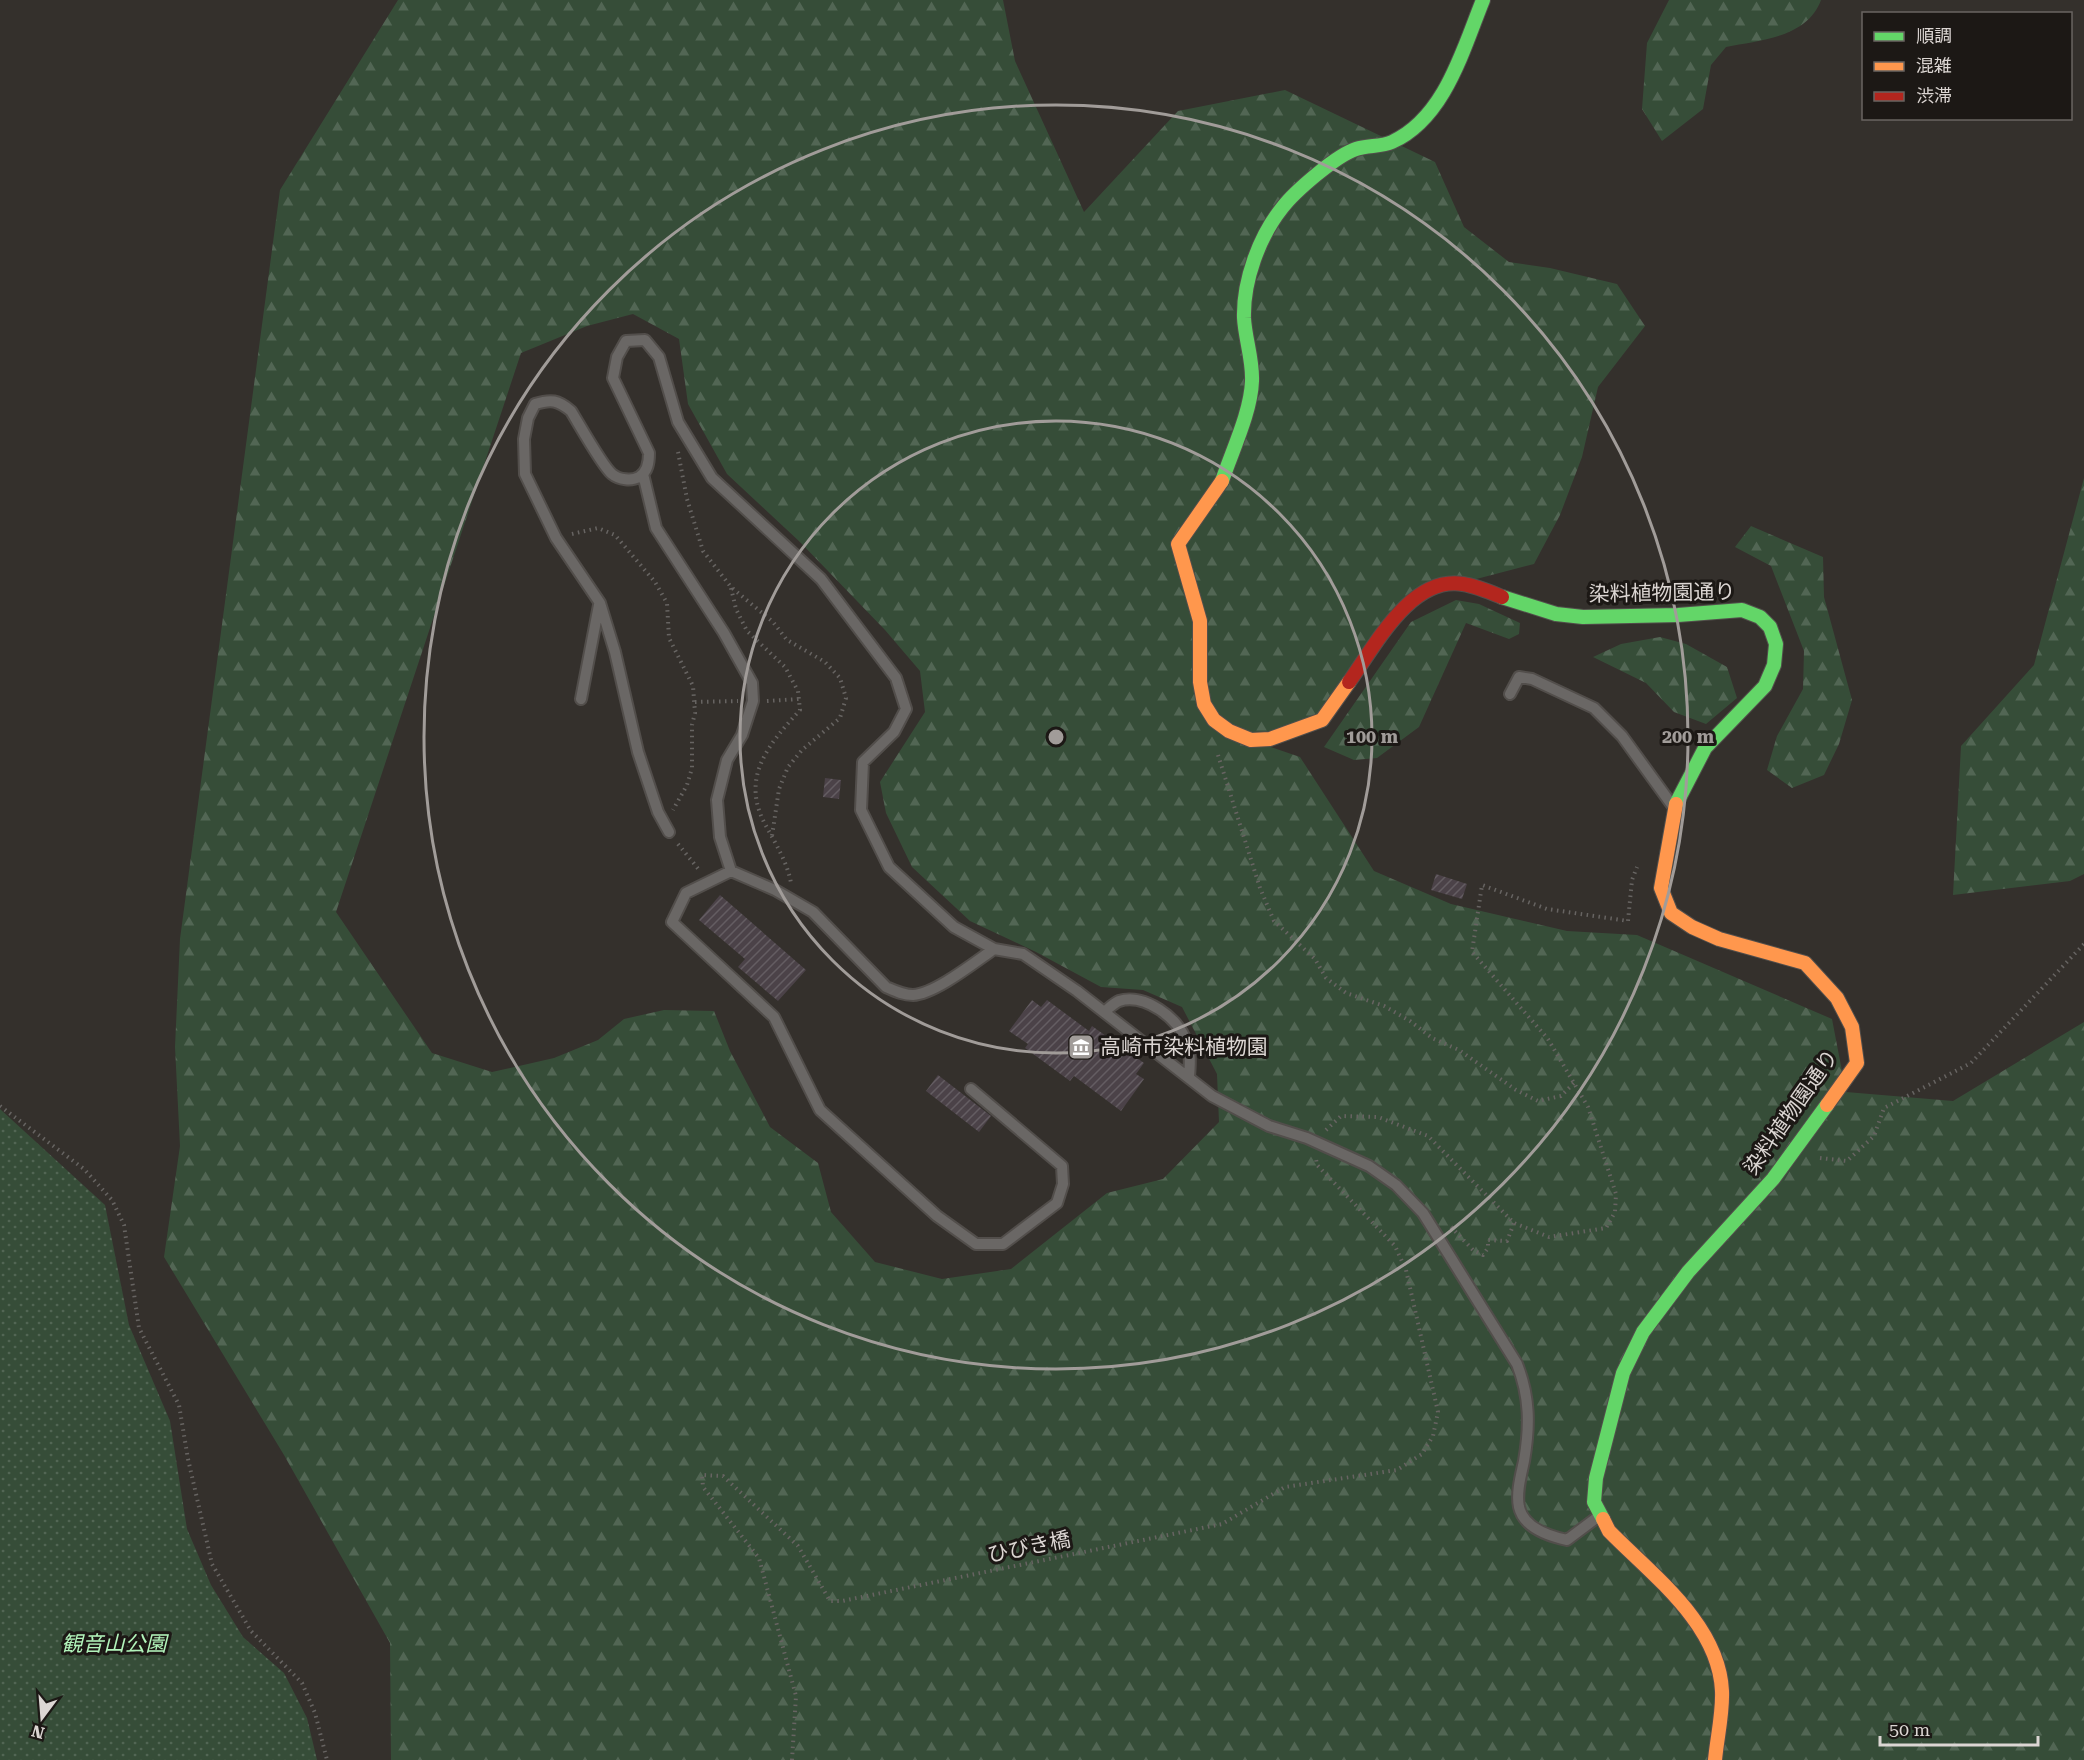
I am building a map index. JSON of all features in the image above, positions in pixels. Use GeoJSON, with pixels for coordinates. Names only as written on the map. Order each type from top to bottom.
{"type":"FeatureCollection","features":[{"type":"Feature","properties":{"kind":"street","name":"染料植物園通り"},"geometry":{"type":"LineString","coordinates":[[1483,0],[1442,98],[1419,122],[1392,142],[1355,149],[1310,180],[1282,208],[1252,265],[1245,289],[1244,318],[1252,381],[1240,431],[1221,482],[1178,544],[1200,621],[1200,682],[1204,704],[1214,720],[1229,731],[1251,740],[1270,739],[1322,720],[1403,607],[1428,588],[1461,584],[1556,614],[1583,616],[1678,615],[1742,610],[1760,616],[1770,627],[1776,644],[1774,665],[1765,686],[1705,748],[1674,808],[1661,888],[1671,913],[1692,927],[1719,939],[1805,963],[1837,998],[1852,1027],[1857,1063],[1773,1179],[1688,1272],[1643,1332],[1623,1373],[1596,1478],[1594,1502],[1600,1516],[1632,1556],[1689,1612],[1712,1647],[1722,1690],[1715,1760]]}},
{"type":"Feature","properties":{"kind":"lane"},"geometry":{"type":"LineString","coordinates":[[666,827],[639,752],[615,652],[600,603],[556,538],[525,474],[524,439],[528,418],[535,404],[549,399],[561,403],[570,411],[612,474],[625,480],[636,479],[643,474],[649,464],[650,453],[613,378],[617,357],[626,341],[645,340],[659,357],[678,422],[712,478],[821,579],[896,678],[906,709],[894,732],[863,762],[861,810],[889,867],[954,927],[994,950],[1023,954],[1104,1012],[1212,1096],[1269,1126],[1314,1141],[1369,1166],[1396,1185],[1423,1213],[1517,1364],[1527,1388],[1529,1419],[1519,1487],[1519,1508],[1529,1524],[1547,1536],[1567,1540],[1600,1516]]}},
{"type":"Feature","properties":{"kind":"lane"},"geometry":{"type":"LineString","coordinates":[[643,474],[656,528],[752,683],[753,701],[742,735],[727,760],[717,800],[720,837],[731,871]]}},
{"type":"Feature","properties":{"kind":"lane"},"geometry":{"type":"LineString","coordinates":[[581,699],[600,603]]}},
{"type":"Feature","properties":{"kind":"lane"},"geometry":{"type":"LineString","coordinates":[[1510,694],[1519,677],[1526,678],[1594,708],[1622,736],[1674,808]]}},
{"type":"Feature","properties":{"kind":"lane"},"geometry":{"type":"LineString","coordinates":[[971,1089],[1062,1166],[1064,1184],[1057,1203],[1003,1245],[976,1244],[937,1216],[874,1162],[820,1110],[774,1017],[672,922],[687,893],[708,880],[731,871],[775,890],[813,912],[886,987],[902,994],[916,995],[943,982],[994,950]]}},
{"type":"Feature","properties":{"kind":"lane"},"geometry":{"type":"LineString","coordinates":[[1104,1012],[1120,1001],[1136,1001],[1155,1006],[1173,1021],[1186,1038],[1191,1059],[1189,1077]]}},
{"type":"Feature","properties":{"kind":"path"},"geometry":{"type":"LineString","coordinates":[[685,433],[677,455],[694,525],[703,551],[731,587],[773,622],[787,640],[825,662],[840,678],[846,698],[840,718],[802,750],[788,767],[779,789],[772,836]]}},
{"type":"Feature","properties":{"kind":"path"},"geometry":{"type":"LineString","coordinates":[[556,538],[598,528],[615,535],[655,582],[667,603],[669,638],[693,686],[694,702],[692,768],[666,827],[708,880]]}},
{"type":"Feature","properties":{"kind":"path"},"geometry":{"type":"LineString","coordinates":[[731,587],[736,609],[747,631],[785,667],[799,699],[800,710],[757,769],[754,786],[757,806],[790,876],[795,902]]}},
{"type":"Feature","properties":{"kind":"path"},"geometry":{"type":"LineString","coordinates":[[694,702],[799,699]]}},
{"type":"Feature","properties":{"kind":"path"},"geometry":{"type":"LineString","coordinates":[[1215,749],[1274,921],[1315,959],[1326,978],[1346,993],[1384,1006],[1410,1021],[1432,1038],[1459,1050],[1516,1090],[1538,1101],[1561,1096],[1574,1083]]}},
{"type":"Feature","properties":{"kind":"path"},"geometry":{"type":"LineString","coordinates":[[1314,1141],[1341,1116],[1378,1118],[1428,1136],[1514,1222],[1549,1237],[1606,1228],[1615,1212],[1616,1194],[1588,1107],[1548,1039],[1472,952],[1482,885],[1547,909],[1628,921],[1632,880]]}},
{"type":"Feature","properties":{"kind":"path"},"geometry":{"type":"LineString","coordinates":[[1812,1161],[1822,1157],[1847,1161],[1874,1136],[1884,1108],[1971,1063],[2084,944]]}},
{"type":"Feature","properties":{"kind":"path"},"geometry":{"type":"LineString","coordinates":[[0,1106],[84,1169],[112,1200],[124,1225],[139,1328],[179,1405],[188,1459],[212,1564],[251,1631],[302,1683],[315,1713],[327,1760]]}},
{"type":"Feature","properties":{"kind":"path","name":"ひびき橋"},"geometry":{"type":"LineString","coordinates":[[792,1760],[796,1696],[759,1558],[703,1487],[702,1475],[723,1476],[798,1546],[830,1601],[1222,1524],[1285,1487],[1397,1470],[1422,1454],[1433,1436],[1438,1412],[1406,1270],[1395,1246],[1317,1165],[1314,1141]]}},
{"type":"Feature","properties":{"kind":"path"},"geometry":{"type":"LineString","coordinates":[[1449,1224],[1473,1250],[1483,1255],[1488,1248],[1488,1240],[1507,1240],[1514,1222]]}},
{"type":"Feature","properties":{"kind":"green space"},"geometry":{"type":"Polygon","coordinates":[[[398,0],[1003,0],[1015,61],[1084,212],[1178,111],[1285,90],[1435,162],[1464,227],[1509,262],[1550,268],[1617,284],[1645,326],[1598,387],[1582,457],[1560,515],[1534,564],[1461,583],[1428,588],[1322,720],[1253,741],[1300,757],[1374,871],[1451,904],[1567,931],[1637,935],[1832,1019],[1846,1092],[1953,1101],[2084,1022],[2084,1760],[391,1760],[390,1643],[284,1455],[164,1257],[180,1146],[175,1047],[180,939],[280,190],[398,0]],[[633,314],[587,326],[521,353],[336,912],[432,1053],[492,1072],[554,1058],[598,1040],[624,1019],[664,1010],[714,1011],[730,1051],[770,1127],[818,1163],[831,1212],[875,1262],[942,1279],[1011,1269],[1107,1193],[1163,1179],[1219,1122],[1217,1074],[1182,1007],[1143,990],[1101,987],[1036,952],[970,921],[912,867],[886,813],[880,782],[925,712],[920,671],[885,630],[800,542],[727,474],[688,404],[679,339],[633,314]]]}},
{"type":"Feature","properties":{"kind":"green space"},"geometry":{"type":"Polygon","coordinates":[[[1669,0],[1821,0],[1814,13],[1794,30],[1767,39],[1726,47],[1711,65],[1703,109],[1662,141],[1642,109],[1647,43],[1669,0]]]}},
{"type":"Feature","properties":{"kind":"green space"},"geometry":{"type":"Polygon","coordinates":[[[2084,478],[2084,874],[2070,881],[1953,895],[1961,746],[2034,665],[2084,478]]]}},
{"type":"Feature","properties":{"kind":"green space"},"geometry":{"type":"Polygon","coordinates":[[[1751,526],[1823,557],[1824,597],[1852,700],[1839,744],[1824,775],[1792,788],[1767,770],[1777,736],[1803,689],[1804,651],[1771,566],[1735,547],[1751,526]]]}},
{"type":"Feature","properties":{"kind":"green space"},"geometry":{"type":"Polygon","coordinates":[[[1456,600],[1479,604],[1520,623],[1519,634],[1509,639],[1466,623],[1419,727],[1377,758],[1354,760],[1324,747],[1411,622],[1456,600]]]}},
{"type":"Feature","properties":{"kind":"green space"},"geometry":{"type":"Polygon","coordinates":[[[1660,637],[1686,644],[1727,667],[1737,698],[1706,724],[1674,712],[1646,683],[1593,657],[1621,644],[1660,637]]]}},
{"type":"Feature","properties":{"kind":"green space","name":"観音山公園"},"geometry":{"type":"Polygon","coordinates":[[[0,1109],[105,1205],[129,1325],[170,1421],[187,1529],[211,1585],[243,1637],[284,1673],[307,1718],[317,1760],[0,1760],[0,1109]]]}},
{"type":"Feature","properties":{"kind":"building"},"geometry":{"type":"Polygon","coordinates":[[[825,778],[841,780],[839,799],[823,797],[825,778]]]}},
{"type":"Feature","properties":{"kind":"building"},"geometry":{"type":"Polygon","coordinates":[[[1436,874],[1467,884],[1462,899],[1431,890],[1436,874]]]}},
{"type":"Feature","properties":{"kind":"building"},"geometry":{"type":"Polygon","coordinates":[[[720,895],[806,970],[778,1001],[738,967],[745,959],[699,920],[720,895]]]}},
{"type":"Feature","properties":{"kind":"building"},"geometry":{"type":"Polygon","coordinates":[[[1032,1000],[1041,1007],[1047,1000],[1089,1031],[1092,1026],[1144,1063],[1136,1074],[1144,1079],[1121,1111],[1074,1076],[1070,1081],[1025,1048],[1028,1044],[1009,1031],[1032,1000]]]}},
{"type":"Feature","properties":{"kind":"building"},"geometry":{"type":"Polygon","coordinates":[[[938,1075],[991,1116],[979,1132],[926,1091],[938,1075]]]}},
{"type":"Feature","properties":{"kind":"traffic: fast"},"geometry":{"type":"LineString","coordinates":[[1222,481],[1245,418],[1251,393],[1252,373],[1244,304],[1254,260],[1266,232],[1288,201],[1328,166],[1356,149],[1392,142],[1410,131],[1426,117],[1450,80],[1483,0]]}},
{"type":"Feature","properties":{"kind":"traffic: fast"},"geometry":{"type":"LineString","coordinates":[[1502,597],[1556,614],[1583,617],[1678,615],[1742,610],[1760,617],[1770,627],[1776,644],[1774,665],[1765,686],[1705,748],[1676,804]]}},
{"type":"Feature","properties":{"kind":"traffic: fast"},"geometry":{"type":"LineString","coordinates":[[1603,1519],[1594,1502],[1596,1478],[1623,1373],[1643,1332],[1688,1272],[1773,1179],[1827,1105]]}},
{"type":"Feature","properties":{"kind":"traffic: slow"},"geometry":{"type":"LineString","coordinates":[[1222,481],[1178,544],[1200,621],[1200,682],[1204,704],[1214,720],[1229,731],[1251,740],[1270,739],[1322,720],[1349,682]]}},
{"type":"Feature","properties":{"kind":"traffic: slow"},"geometry":{"type":"LineString","coordinates":[[1676,804],[1661,888],[1671,913],[1692,927],[1719,939],[1805,963],[1837,998],[1852,1027],[1857,1063],[1827,1105]]}},
{"type":"Feature","properties":{"kind":"traffic: slow"},"geometry":{"type":"LineString","coordinates":[[1603,1519],[1609,1531],[1681,1602],[1709,1644],[1718,1667],[1722,1691],[1715,1760]]}},
{"type":"Feature","properties":{"kind":"traffic: jam"},"geometry":{"type":"LineString","coordinates":[[1349,682],[1396,616],[1427,590],[1444,584],[1463,584],[1502,597]]}},
{"type":"Feature","properties":{"kind":"place","name":"高崎市染料植物園"},"geometry":{"type":"Point","coordinates":[1081,1047]}}]}
